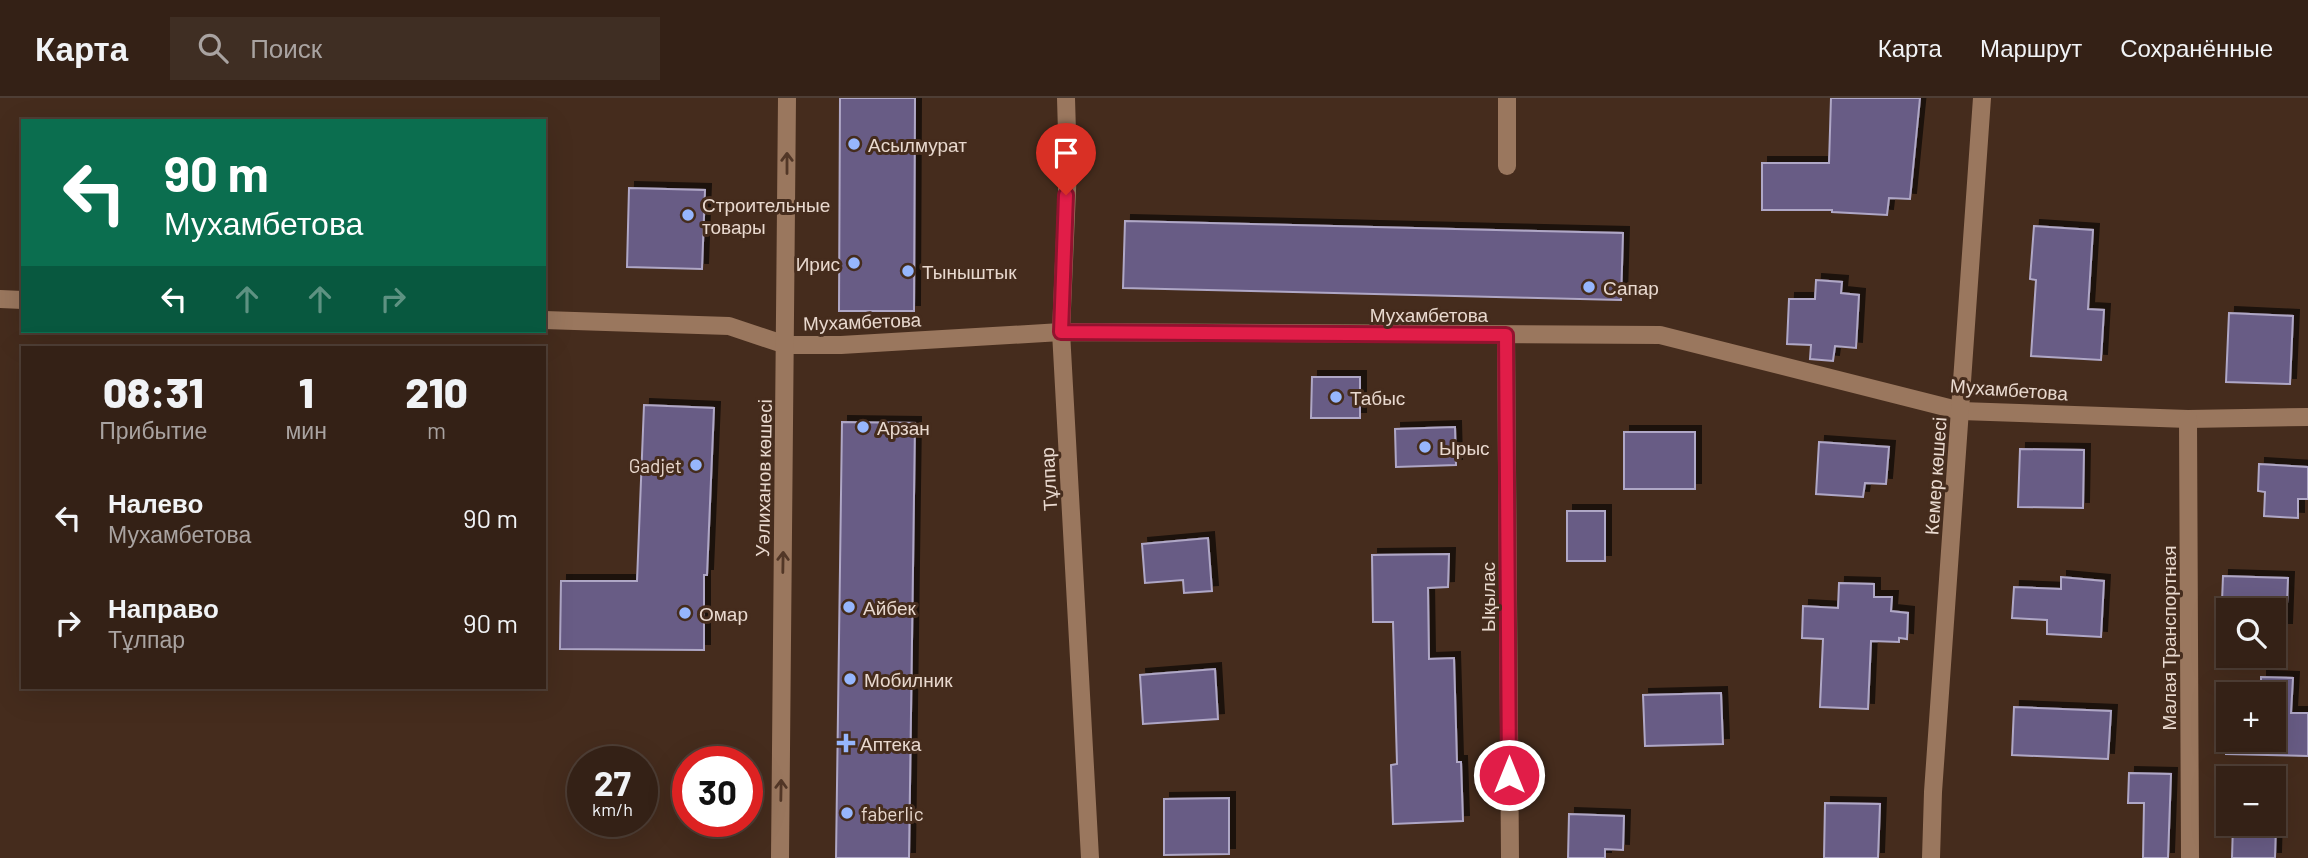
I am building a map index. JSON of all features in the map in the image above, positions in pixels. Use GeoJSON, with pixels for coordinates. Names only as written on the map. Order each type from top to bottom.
{"type":"FeatureCollection","features":[{"type":"Feature","properties":{"kind":"street","name":"Уәлиханов көшесі"},"geometry":{"type":"LineString","coordinates":[[780,858],[787,98]]}},
{"type":"Feature","properties":{"kind":"street","name":"Тұлпар"},"geometry":{"type":"LineString","coordinates":[[1066,98],[1068,167],[1061,332],[1090,858]]}},
{"type":"Feature","properties":{"kind":"street"},"geometry":{"type":"LineString","coordinates":[[1507,98],[1507,166]]}},
{"type":"Feature","properties":{"kind":"street","name":"Кемер көшесі"},"geometry":{"type":"LineString","coordinates":[[1931,858],[1933,792],[1982,98]]}},
{"type":"Feature","properties":{"kind":"street"},"geometry":{"type":"LineString","coordinates":[[0,299],[21,300]]}},
{"type":"Feature","properties":{"kind":"street","name":"Мухамбетова"},"geometry":{"type":"LineString","coordinates":[[546,320],[729,326],[786,345],[841,345],[1061,332],[1660,335],[1961,411],[2188,419],[2308,416]]}},
{"type":"Feature","properties":{"kind":"street","name":"Ықылас"},"geometry":{"type":"LineString","coordinates":[[1506,335],[1510,858]]}},
{"type":"Feature","properties":{"kind":"street","name":"Малая Транспортная"},"geometry":{"type":"LineString","coordinates":[[2188,419],[2190,858]]}},
{"type":"Feature","properties":{"kind":"building"},"geometry":{"type":"Polygon","coordinates":[[[840,98],[915,98],[914,311],[839,311],[840,98]]]}},
{"type":"Feature","properties":{"kind":"building"},"geometry":{"type":"Polygon","coordinates":[[[1831,98],[1920,98],[1910,199],[1889,198],[1887,215],[1832,210],[1762,210],[1762,163],[1829,163],[1831,98]]]}},
{"type":"Feature","properties":{"kind":"building"},"geometry":{"type":"Polygon","coordinates":[[[629,188],[705,190],[702,269],[627,267],[629,188]]]}},
{"type":"Feature","properties":{"kind":"building"},"geometry":{"type":"Polygon","coordinates":[[[1125,221],[1623,233],[1621,300],[1123,288],[1125,221]]]}},
{"type":"Feature","properties":{"kind":"building"},"geometry":{"type":"Polygon","coordinates":[[[2034,226],[2093,230],[2088,309],[2104,310],[2101,360],[2031,356],[2036,280],[2030,279],[2034,226]]]}},
{"type":"Feature","properties":{"kind":"building"},"geometry":{"type":"Polygon","coordinates":[[[1816,280],[1842,282],[1841,293],[1859,295],[1856,348],[1835,346],[1833,361],[1810,359],[1811,345],[1787,344],[1789,299],[1815,299],[1816,280]]]}},
{"type":"Feature","properties":{"kind":"building"},"geometry":{"type":"Polygon","coordinates":[[[2229,313],[2293,316],[2290,384],[2226,382],[2229,313]]]}},
{"type":"Feature","properties":{"kind":"building","name":"Табыс"},"geometry":{"type":"Polygon","coordinates":[[[1312,377],[1360,377],[1360,418],[1311,418],[1312,377]]]}},
{"type":"Feature","properties":{"kind":"building"},"geometry":{"type":"Polygon","coordinates":[[[644,405],[714,408],[707,575],[704,575],[704,650],[560,649],[561,581],[637,581],[644,405]]]}},
{"type":"Feature","properties":{"kind":"building"},"geometry":{"type":"Polygon","coordinates":[[[842,422],[915,423],[909,858],[836,858],[842,422]]]}},
{"type":"Feature","properties":{"kind":"building","name":"Ырыс"},"geometry":{"type":"Polygon","coordinates":[[[1455,427],[1456,465],[1396,467],[1395,429],[1455,427]]]}},
{"type":"Feature","properties":{"kind":"building"},"geometry":{"type":"Polygon","coordinates":[[[1624,432],[1695,432],[1695,489],[1624,489],[1624,432]]]}},
{"type":"Feature","properties":{"kind":"building"},"geometry":{"type":"Polygon","coordinates":[[[1819,442],[1889,447],[1886,484],[1865,483],[1863,497],[1816,494],[1819,442]]]}},
{"type":"Feature","properties":{"kind":"building"},"geometry":{"type":"Polygon","coordinates":[[[2020,449],[2084,450],[2083,508],[2018,507],[2020,449]]]}},
{"type":"Feature","properties":{"kind":"building"},"geometry":{"type":"Polygon","coordinates":[[[2259,464],[2308,467],[2308,499],[2298,499],[2298,518],[2264,516],[2265,492],[2258,491],[2259,464]]]}},
{"type":"Feature","properties":{"kind":"building"},"geometry":{"type":"Polygon","coordinates":[[[1567,511],[1605,511],[1605,561],[1567,561],[1567,511]]]}},
{"type":"Feature","properties":{"kind":"building"},"geometry":{"type":"Polygon","coordinates":[[[1208,538],[1212,591],[1184,593],[1183,580],[1145,583],[1142,544],[1208,538]]]}},
{"type":"Feature","properties":{"kind":"building"},"geometry":{"type":"Polygon","coordinates":[[[1449,554],[1448,587],[1428,588],[1429,659],[1454,658],[1457,762],[1461,762],[1463,821],[1393,824],[1391,765],[1397,764],[1393,622],[1373,622],[1372,555],[1449,554]]]}},
{"type":"Feature","properties":{"kind":"building"},"geometry":{"type":"Polygon","coordinates":[[[2223,576],[2288,578],[2286,629],[2286,598],[2222,598],[2223,576]]]}},
{"type":"Feature","properties":{"kind":"building"},"geometry":{"type":"Polygon","coordinates":[[[2061,577],[2104,581],[2101,637],[2047,634],[2047,620],[2012,618],[2014,587],[2061,589],[2061,577]]]}},
{"type":"Feature","properties":{"kind":"building"},"geometry":{"type":"Polygon","coordinates":[[[1839,583],[1874,584],[1874,597],[1892,597],[1891,611],[1908,613],[1907,639],[1899,638],[1899,642],[1871,641],[1868,709],[1820,707],[1823,639],[1802,638],[1803,606],[1838,608],[1839,583]]]}},
{"type":"Feature","properties":{"kind":"building"},"geometry":{"type":"Polygon","coordinates":[[[1215,669],[1218,719],[1143,724],[1140,675],[1215,669]]]}},
{"type":"Feature","properties":{"kind":"building"},"geometry":{"type":"Polygon","coordinates":[[[2261,677],[2293,678],[2291,713],[2308,713],[2308,756],[2226,754],[2286,752],[2286,682],[2261,682],[2261,677]]]}},
{"type":"Feature","properties":{"kind":"building"},"geometry":{"type":"Polygon","coordinates":[[[1721,693],[1723,744],[1645,746],[1643,695],[1721,693]]]}},
{"type":"Feature","properties":{"kind":"building"},"geometry":{"type":"Polygon","coordinates":[[[2014,707],[2111,711],[2108,759],[2012,755],[2014,707]]]}},
{"type":"Feature","properties":{"kind":"building"},"geometry":{"type":"Polygon","coordinates":[[[2129,773],[2171,774],[2168,858],[2143,858],[2144,803],[2128,803],[2129,773]]]}},
{"type":"Feature","properties":{"kind":"building"},"geometry":{"type":"Polygon","coordinates":[[[1229,798],[1229,854],[1164,855],[1164,799],[1229,798]]]}},
{"type":"Feature","properties":{"kind":"building"},"geometry":{"type":"Polygon","coordinates":[[[1825,803],[1880,804],[1878,858],[1824,858],[1825,803]]]}},
{"type":"Feature","properties":{"kind":"building"},"geometry":{"type":"Polygon","coordinates":[[[1569,814],[1624,816],[1623,850],[1605,849],[1605,858],[1568,858],[1569,814]]]}},
{"type":"Feature","properties":{"kind":"building"},"geometry":{"type":"Polygon","coordinates":[[[2233,836],[2276,836],[2275,858],[2232,858],[2233,836]]]}},
{"type":"Feature","properties":{"kind":"place","name":"Асылмурат"},"geometry":{"type":"Point","coordinates":[854,144]}},
{"type":"Feature","properties":{"kind":"place","name":"Строительные товары"},"geometry":{"type":"Point","coordinates":[688,215]}},
{"type":"Feature","properties":{"kind":"place","name":"Ирис"},"geometry":{"type":"Point","coordinates":[854,263]}},
{"type":"Feature","properties":{"kind":"place","name":"Тыныштык"},"geometry":{"type":"Point","coordinates":[908,271]}},
{"type":"Feature","properties":{"kind":"place","name":"Сапар"},"geometry":{"type":"Point","coordinates":[1589,287]}},
{"type":"Feature","properties":{"kind":"place","name":"Табыс"},"geometry":{"type":"Point","coordinates":[1336,397]}},
{"type":"Feature","properties":{"kind":"place","name":"Арзан"},"geometry":{"type":"Point","coordinates":[863,427]}},
{"type":"Feature","properties":{"kind":"place","name":"Ырыс"},"geometry":{"type":"Point","coordinates":[1425,447]}},
{"type":"Feature","properties":{"kind":"place","name":"Gadjet"},"geometry":{"type":"Point","coordinates":[696,465]}},
{"type":"Feature","properties":{"kind":"place","name":"Айбек"},"geometry":{"type":"Point","coordinates":[849,607]}},
{"type":"Feature","properties":{"kind":"place","name":"Омар"},"geometry":{"type":"Point","coordinates":[685,613]}},
{"type":"Feature","properties":{"kind":"place","name":"Мобилник"},"geometry":{"type":"Point","coordinates":[850,679]}},
{"type":"Feature","properties":{"kind":"place","name":"Аптека"},"geometry":{"type":"Point","coordinates":[846,743]}},
{"type":"Feature","properties":{"kind":"place","name":"faberlic"},"geometry":{"type":"Point","coordinates":[847,813]}},
{"type":"Feature","properties":{"kind":"route"},"geometry":{"type":"LineString","coordinates":[[1066,195],[1061,332],[1506,335],[1509,775]]}}]}
